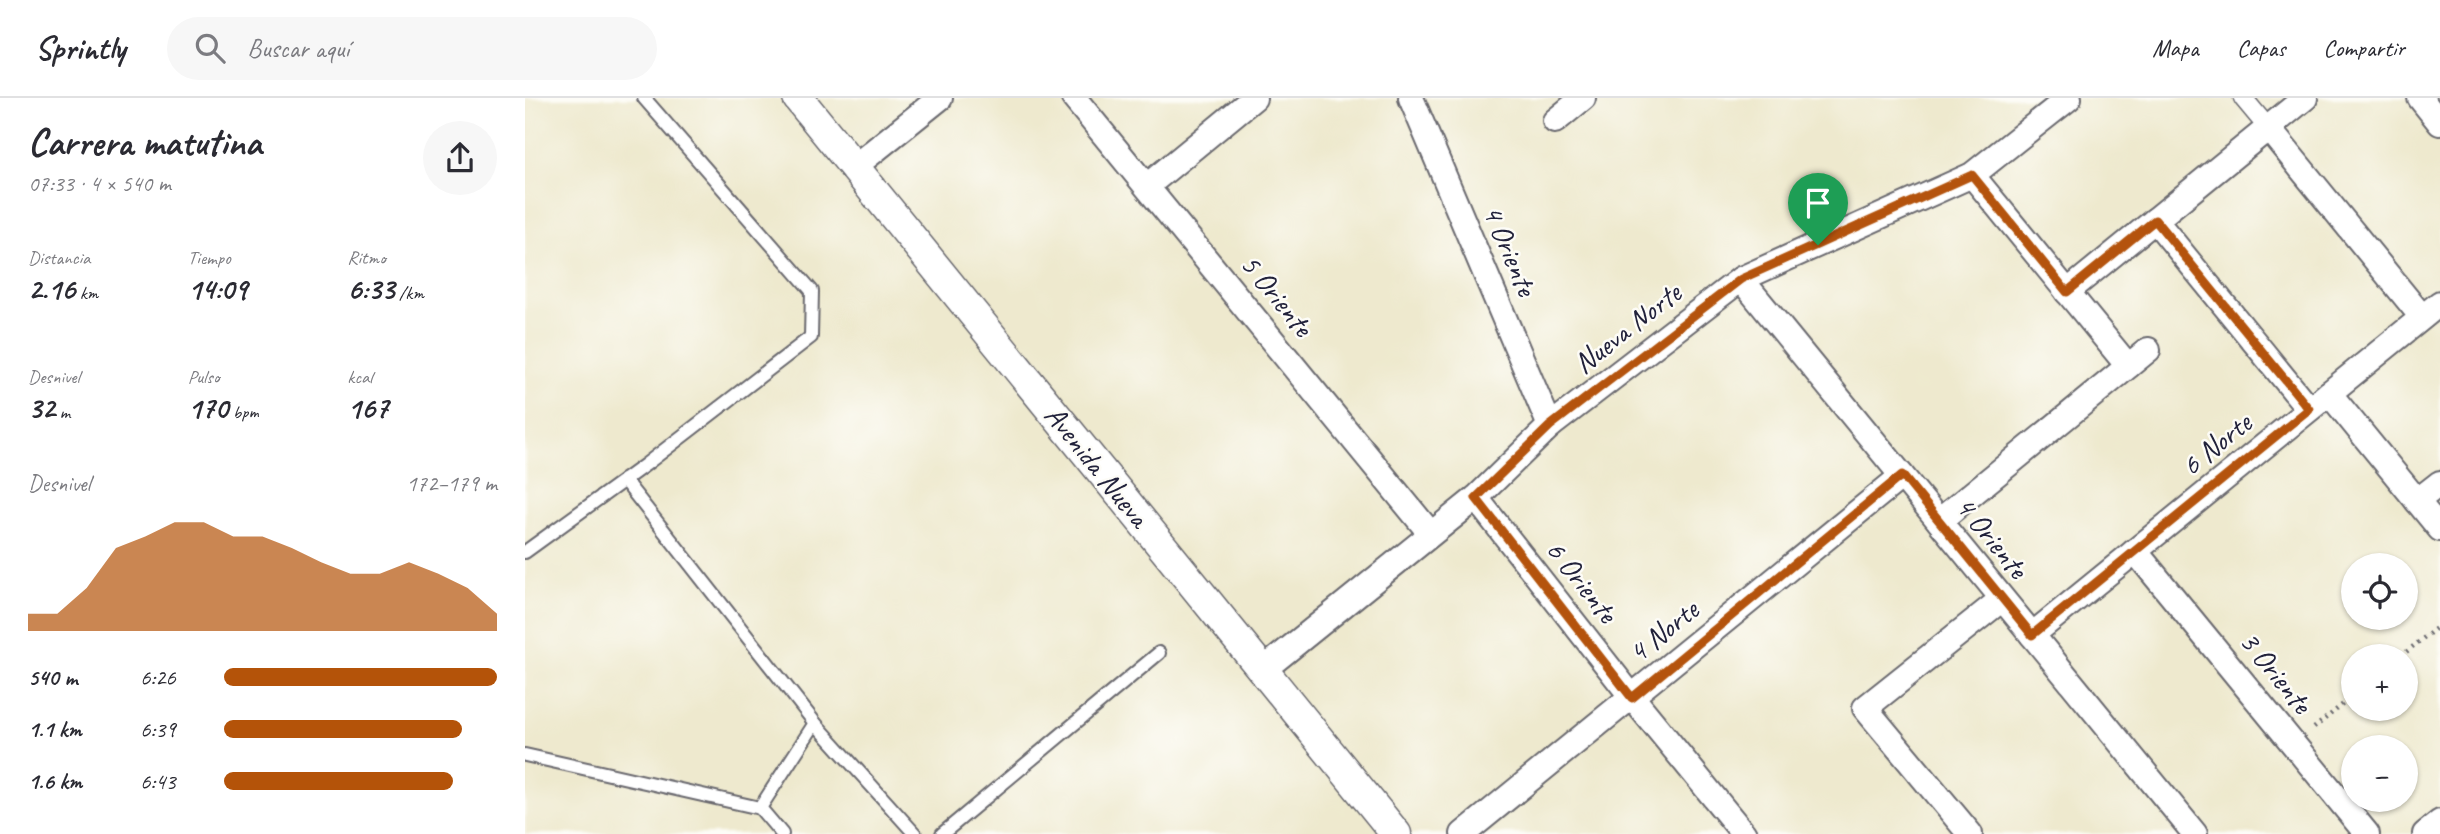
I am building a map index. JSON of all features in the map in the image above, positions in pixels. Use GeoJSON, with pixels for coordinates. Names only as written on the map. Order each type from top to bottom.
{"type":"FeatureCollection","features":[{"type":"Feature","properties":{"kind":"street","name":"Avenida Nueva"},"geometry":{"type":"LineString","coordinates":[[798,98],[1397,834]]}},
{"type":"Feature","properties":{"kind":"street"},"geometry":{"type":"LineString","coordinates":[[854,167],[940,98]]}},
{"type":"Feature","properties":{"kind":"street","name":"5 Oriente"},"geometry":{"type":"LineString","coordinates":[[1074,98],[1430,533]]}},
{"type":"Feature","properties":{"kind":"street"},"geometry":{"type":"LineString","coordinates":[[1147,186],[1254,98]]}},
{"type":"Feature","properties":{"kind":"street","name":"4 Oriente"},"geometry":{"type":"LineString","coordinates":[[1411,98],[1550,426]]}},
{"type":"Feature","properties":{"kind":"street"},"geometry":{"type":"LineString","coordinates":[[1555,121],[1583,98]]}},
{"type":"Feature","properties":{"kind":"street","name":"Nueva Norte"},"geometry":{"type":"LineString","coordinates":[[1263,670],[1476,498],[1550,426],[1741,279],[1972,175],[2069,98]]}},
{"type":"Feature","properties":{"kind":"street"},"geometry":{"type":"LineString","coordinates":[[2243,98],[2431,310]]}},
{"type":"Feature","properties":{"kind":"street"},"geometry":{"type":"LineString","coordinates":[[2067,292],[2305,98]]}},
{"type":"Feature","properties":{"kind":"street"},"geometry":{"type":"LineString","coordinates":[[2420,98],[2440,122]]}},
{"type":"Feature","properties":{"kind":"street"},"geometry":{"type":"LineString","coordinates":[[1972,175],[2128,366]]}},
{"type":"Feature","properties":{"kind":"street"},"geometry":{"type":"LineString","coordinates":[[2155,220],[2309,409]]}},
{"type":"Feature","properties":{"kind":"street","name":"4 Oriente"},"geometry":{"type":"LineString","coordinates":[[1741,279],[2195,834]]}},
{"type":"Feature","properties":{"kind":"street","name":"6 Norte"},"geometry":{"type":"LineString","coordinates":[[2032,635],[2431,310]]}},
{"type":"Feature","properties":{"kind":"street"},"geometry":{"type":"LineString","coordinates":[[1939,521],[2148,350]]}},
{"type":"Feature","properties":{"kind":"street"},"geometry":{"type":"LineString","coordinates":[[2329,393],[2440,529]]}},
{"type":"Feature","properties":{"kind":"street","name":"4 Norte"},"geometry":{"type":"LineString","coordinates":[[1463,834],[1902,475]]}},
{"type":"Feature","properties":{"kind":"street"},"geometry":{"type":"LineString","coordinates":[[2417,501],[2440,483]]}},
{"type":"Feature","properties":{"kind":"street","name":"6 Oriente"},"geometry":{"type":"LineString","coordinates":[[1476,498],[1632,698],[1744,834]]}},
{"type":"Feature","properties":{"kind":"street","name":"3 Oriente"},"geometry":{"type":"LineString","coordinates":[[2135,551],[2367,834]]}},
{"type":"Feature","properties":{"kind":"street"},"geometry":{"type":"LineString","coordinates":[[1970,834],[1865,708],[2002,598]]}},
{"type":"Feature","properties":{"kind":"street"},"geometry":{"type":"LineString","coordinates":[[2425,834],[2440,822]]}},
{"type":"Feature","properties":{"kind":"lane"},"geometry":{"type":"LineString","coordinates":[[525,552],[811,337],[812,291],[643,98]]}},
{"type":"Feature","properties":{"kind":"lane"},"geometry":{"type":"LineString","coordinates":[[624,480],[815,723],[915,834]]}},
{"type":"Feature","properties":{"kind":"lane"},"geometry":{"type":"LineString","coordinates":[[942,834],[1159,653]]}},
{"type":"Feature","properties":{"kind":"lane"},"geometry":{"type":"LineString","coordinates":[[760,808],[815,723]]}},
{"type":"Feature","properties":{"kind":"lane"},"geometry":{"type":"LineString","coordinates":[[525,755],[760,808],[782,834]]}},
{"type":"Feature","properties":{"kind":"path"},"geometry":{"type":"LineString","coordinates":[[2416,644],[2440,625]]}},
{"type":"Feature","properties":{"kind":"path"},"geometry":{"type":"LineString","coordinates":[[2294,744],[2341,706]]}},
{"type":"Feature","properties":{"kind":"route"},"geometry":{"type":"LineString","coordinates":[[1972,175],[2067,292],[2155,220],[2309,409],[2032,635],[1902,475],[1632,698],[1476,498],[1550,426],[1741,279],[1818,245],[1972,175]]}}]}
